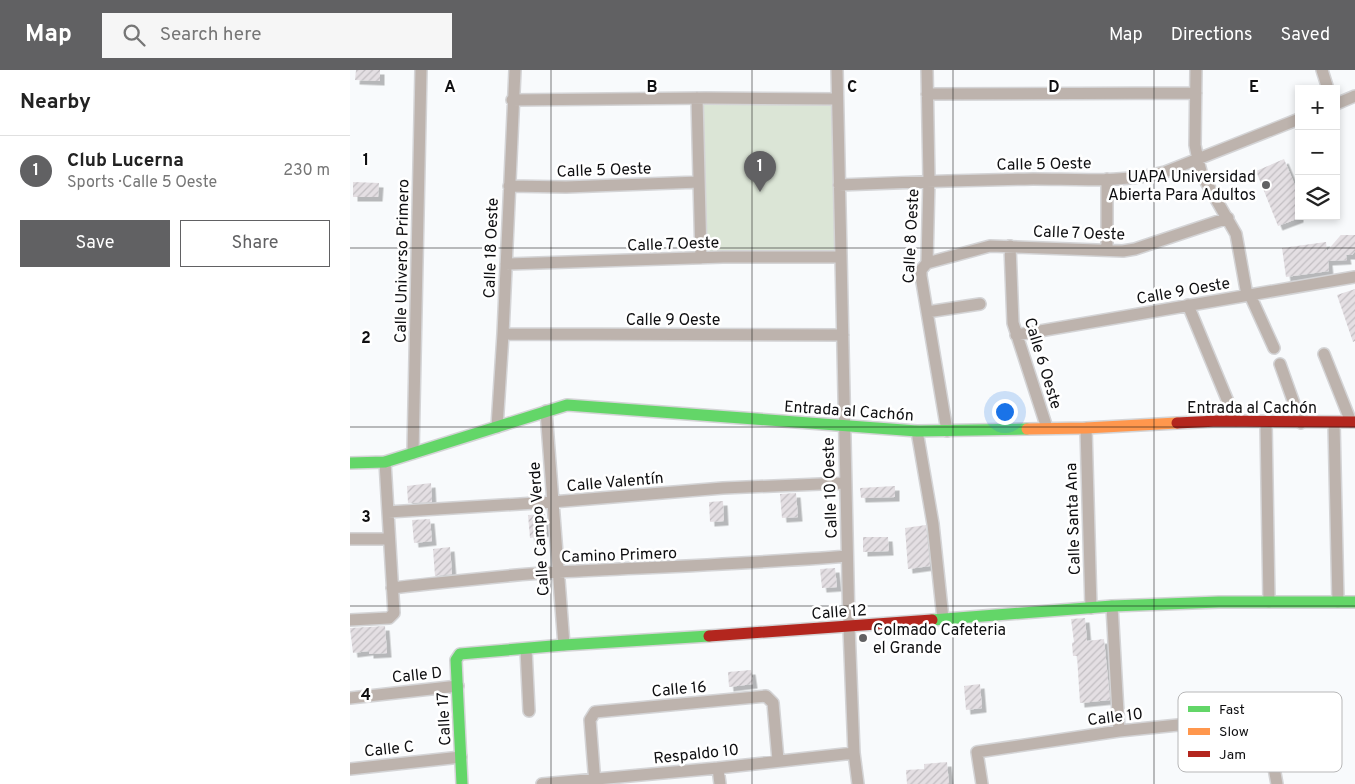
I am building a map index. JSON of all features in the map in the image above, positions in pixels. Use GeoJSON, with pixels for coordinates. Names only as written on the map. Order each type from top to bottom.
{"type":"FeatureCollection","features":[{"type":"Feature","properties":{"kind":"street","name":"Calle Universo Primero"},"geometry":{"type":"LineString","coordinates":[[414,453],[421,70]]}},
{"type":"Feature","properties":{"kind":"street","name":"Calle 18 Oeste"},"geometry":{"type":"LineString","coordinates":[[497,427],[515,70]]}},
{"type":"Feature","properties":{"kind":"street","name":"Calle 10 Oeste"},"geometry":{"type":"LineString","coordinates":[[837,70],[849,626],[854,753],[858,784]]}},
{"type":"Feature","properties":{"kind":"street","name":"Calle 8 Oeste"},"geometry":{"type":"LineString","coordinates":[[927,70],[929,180],[927,263],[921,270],[921,276],[947,431]]}},
{"type":"Feature","properties":{"kind":"street"},"geometry":{"type":"LineString","coordinates":[[1196,70],[1196,145],[1198,160],[1202,174],[1236,234],[1249,295],[1274,348]]}},
{"type":"Feature","properties":{"kind":"street"},"geometry":{"type":"LineString","coordinates":[[1322,70],[1327,85]]}},
{"type":"Feature","properties":{"kind":"street"},"geometry":{"type":"LineString","coordinates":[[927,94],[1196,93]]}},
{"type":"Feature","properties":{"kind":"street"},"geometry":{"type":"LineString","coordinates":[[1340,102],[1355,96]]}},
{"type":"Feature","properties":{"kind":"street"},"geometry":{"type":"LineString","coordinates":[[697,98],[701,258]]}},
{"type":"Feature","properties":{"kind":"street"},"geometry":{"type":"LineString","coordinates":[[512,100],[838,99]]}},
{"type":"Feature","properties":{"kind":"street","name":"Calle 5 Oeste"},"geometry":{"type":"LineString","coordinates":[[839,185],[929,180],[1107,179],[1153,175],[1198,160],[1295,121]]}},
{"type":"Feature","properties":{"kind":"street"},"geometry":{"type":"LineString","coordinates":[[1107,179],[1107,249]]}},
{"type":"Feature","properties":{"kind":"street","name":"Calle 5 Oeste"},"geometry":{"type":"LineString","coordinates":[[509,186],[566,187],[700,182]]}},
{"type":"Feature","properties":{"kind":"street","name":"Calle 7 Oeste"},"geometry":{"type":"LineString","coordinates":[[927,263],[990,246],[1123,251],[1135,249],[1228,218]]}},
{"type":"Feature","properties":{"kind":"street","name":"Calle 6 Oeste"},"geometry":{"type":"LineString","coordinates":[[1010,246],[1013,323],[1047,428]]}},
{"type":"Feature","properties":{"kind":"street","name":"Calle 7 Oeste"},"geometry":{"type":"LineString","coordinates":[[506,264],[701,258],[841,257]]}},
{"type":"Feature","properties":{"kind":"street","name":"Calle 9 Oeste"},"geometry":{"type":"LineString","coordinates":[[1016,335],[1355,277]]}},
{"type":"Feature","properties":{"kind":"street"},"geometry":{"type":"LineString","coordinates":[[927,312],[980,304]]}},
{"type":"Feature","properties":{"kind":"street"},"geometry":{"type":"LineString","coordinates":[[1188,306],[1236,421]]}},
{"type":"Feature","properties":{"kind":"street","name":"Calle 9 Oeste"},"geometry":{"type":"LineString","coordinates":[[503,334],[843,335]]}},
{"type":"Feature","properties":{"kind":"street"},"geometry":{"type":"LineString","coordinates":[[1324,354],[1353,422]]}},
{"type":"Feature","properties":{"kind":"street"},"geometry":{"type":"LineString","coordinates":[[1280,364],[1301,423]]}},
{"type":"Feature","properties":{"kind":"street","name":"Entrada al Cachón"},"geometry":{"type":"LineString","coordinates":[[350,463],[384,462],[567,404],[918,431],[1086,428],[1218,421],[1353,422]]}},
{"type":"Feature","properties":{"kind":"street","name":"Calle Campo Verde"},"geometry":{"type":"LineString","coordinates":[[546,411],[564,645]]}},
{"type":"Feature","properties":{"kind":"street"},"geometry":{"type":"LineString","coordinates":[[1266,422],[1269,602]]}},
{"type":"Feature","properties":{"kind":"street"},"geometry":{"type":"LineString","coordinates":[[1334,423],[1338,602]]}},
{"type":"Feature","properties":{"kind":"street","name":"Calle Santa Ana"},"geometry":{"type":"LineString","coordinates":[[1086,428],[1091,608]]}},
{"type":"Feature","properties":{"kind":"street"},"geometry":{"type":"LineString","coordinates":[[918,431],[933,524],[943,619]]}},
{"type":"Feature","properties":{"kind":"street"},"geometry":{"type":"LineString","coordinates":[[350,620],[391,616],[394,613],[384,462]]}},
{"type":"Feature","properties":{"kind":"street","name":"Calle Valentín"},"geometry":{"type":"LineString","coordinates":[[388,512],[552,502],[723,488],[845,483]]}},
{"type":"Feature","properties":{"kind":"street"},"geometry":{"type":"LineString","coordinates":[[350,539],[389,539]]}},
{"type":"Feature","properties":{"kind":"street","name":"Camino Primero"},"geometry":{"type":"LineString","coordinates":[[392,588],[557,572],[780,562],[847,556]]}},
{"type":"Feature","properties":{"kind":"street","name":"Calle 12"},"geometry":{"type":"LineString","coordinates":[[460,654],[1112,606],[1220,602],[1355,602]]}},
{"type":"Feature","properties":{"kind":"street"},"geometry":{"type":"LineString","coordinates":[[1112,606],[1119,731]]}},
{"type":"Feature","properties":{"kind":"street"},"geometry":{"type":"LineString","coordinates":[[526,649],[529,711]]}},
{"type":"Feature","properties":{"kind":"street","name":"Calle 17"},"geometry":{"type":"LineString","coordinates":[[460,654],[456,660],[462,784]]}},
{"type":"Feature","properties":{"kind":"street","name":"Calle D"},"geometry":{"type":"LineString","coordinates":[[350,698],[458,686]]}},
{"type":"Feature","properties":{"kind":"street","name":"Calle 16"},"geometry":{"type":"LineString","coordinates":[[595,781],[590,720],[595,712],[766,696],[773,703],[778,760]]}},
{"type":"Feature","properties":{"kind":"street","name":"Calle 10"},"geometry":{"type":"LineString","coordinates":[[982,784],[977,752],[1119,731],[1178,725]]}},
{"type":"Feature","properties":{"kind":"street","name":"Respaldo 10"},"geometry":{"type":"LineString","coordinates":[[542,784],[595,781],[854,753]]}},
{"type":"Feature","properties":{"kind":"street","name":"Calle C"},"geometry":{"type":"LineString","coordinates":[[350,769],[461,756]]}},
{"type":"Feature","properties":{"kind":"street"},"geometry":{"type":"LineString","coordinates":[[718,768],[720,784]]}},
{"type":"Feature","properties":{"kind":"green space"},"geometry":{"type":"Polygon","coordinates":[[[834,102],[837,252],[705,253],[701,104],[834,102]]]}},
{"type":"Feature","properties":{"kind":"building"},"geometry":{"type":"Polygon","coordinates":[[[356,70],[380,70],[380,81],[355,80],[356,70]]]}},
{"type":"Feature","properties":{"kind":"building"},"geometry":{"type":"Polygon","coordinates":[[[1284,159],[1295,185],[1295,220],[1278,226],[1256,171],[1284,159]]]}},
{"type":"Feature","properties":{"kind":"building"},"geometry":{"type":"Polygon","coordinates":[[[353,182],[379,183],[378,197],[353,197],[353,182]]]}},
{"type":"Feature","properties":{"kind":"building"},"geometry":{"type":"Polygon","coordinates":[[[1341,235],[1355,235],[1355,251],[1352,255],[1346,255],[1347,260],[1328,261],[1329,271],[1286,277],[1282,248],[1326,242],[1327,251],[1341,235]]]}},
{"type":"Feature","properties":{"kind":"building"},"geometry":{"type":"Polygon","coordinates":[[[1355,289],[1355,341],[1353,342],[1337,295],[1355,289]]]}},
{"type":"Feature","properties":{"kind":"building"},"geometry":{"type":"Polygon","coordinates":[[[431,483],[432,502],[408,503],[407,486],[431,483]]]}},
{"type":"Feature","properties":{"kind":"building"},"geometry":{"type":"Polygon","coordinates":[[[895,486],[895,497],[861,498],[860,488],[895,486]]]}},
{"type":"Feature","properties":{"kind":"building"},"geometry":{"type":"Polygon","coordinates":[[[796,493],[798,517],[782,518],[780,494],[796,493]]]}},
{"type":"Feature","properties":{"kind":"building"},"geometry":{"type":"Polygon","coordinates":[[[723,501],[724,521],[710,522],[709,502],[723,501]]]}},
{"type":"Feature","properties":{"kind":"building"},"geometry":{"type":"Polygon","coordinates":[[[545,514],[547,532],[537,533],[537,537],[530,538],[528,515],[545,514]]]}},
{"type":"Feature","properties":{"kind":"building"},"geometry":{"type":"Polygon","coordinates":[[[430,519],[432,541],[414,543],[412,520],[430,519]]]}},
{"type":"Feature","properties":{"kind":"building"},"geometry":{"type":"Polygon","coordinates":[[[926,525],[930,566],[908,569],[905,528],[926,525]]]}},
{"type":"Feature","properties":{"kind":"building"},"geometry":{"type":"Polygon","coordinates":[[[863,537],[888,537],[889,551],[863,552],[863,537]]]}},
{"type":"Feature","properties":{"kind":"building"},"geometry":{"type":"Polygon","coordinates":[[[450,547],[452,574],[435,576],[433,549],[450,547]]]}},
{"type":"Feature","properties":{"kind":"building"},"geometry":{"type":"Polygon","coordinates":[[[835,568],[837,587],[822,588],[820,569],[835,568]]]}},
{"type":"Feature","properties":{"kind":"building"},"geometry":{"type":"Polygon","coordinates":[[[1085,618],[1087,641],[1104,639],[1110,700],[1080,703],[1077,656],[1073,656],[1072,643],[1074,642],[1071,619],[1085,618]]]}},
{"type":"Feature","properties":{"kind":"building"},"geometry":{"type":"Polygon","coordinates":[[[385,626],[387,653],[369,654],[369,651],[353,653],[350,628],[385,626]]]}},
{"type":"Feature","properties":{"kind":"building"},"geometry":{"type":"Polygon","coordinates":[[[751,670],[753,684],[729,687],[728,672],[751,670]]]}},
{"type":"Feature","properties":{"kind":"building"},"geometry":{"type":"Polygon","coordinates":[[[980,684],[982,708],[966,710],[964,686],[980,684]]]}},
{"type":"Feature","properties":{"kind":"building"},"geometry":{"type":"Polygon","coordinates":[[[947,762],[949,784],[907,784],[906,770],[924,769],[924,764],[947,762]]]}},
{"type":"Feature","properties":{"kind":"traffic: fast"},"geometry":{"type":"LineString","coordinates":[[350,463],[385,462],[567,405],[917,431],[1027,429]]}},
{"type":"Feature","properties":{"kind":"traffic: fast"},"geometry":{"type":"LineString","coordinates":[[932,620],[1112,606],[1219,602],[1355,602]]}},
{"type":"Feature","properties":{"kind":"traffic: fast"},"geometry":{"type":"LineString","coordinates":[[462,784],[456,660],[460,654],[709,636]]}},
{"type":"Feature","properties":{"kind":"traffic: slow"},"geometry":{"type":"LineString","coordinates":[[1027,429],[1177,423]]}},
{"type":"Feature","properties":{"kind":"traffic: jam"},"geometry":{"type":"LineString","coordinates":[[1177,423],[1218,421],[1355,422]]}},
{"type":"Feature","properties":{"kind":"traffic: jam"},"geometry":{"type":"LineString","coordinates":[[709,636],[932,620]]}},
{"type":"Feature","properties":{"kind":"place","name":"UAPA Universidad Abierta Para Adultos"},"geometry":{"type":"Point","coordinates":[1266,185]}},
{"type":"Feature","properties":{"kind":"place","name":"Club Lucerna"},"geometry":{"type":"Point","coordinates":[760,192]}},
{"type":"Feature","properties":{"kind":"place","name":"Colmado Cafeteria el Grande"},"geometry":{"type":"Point","coordinates":[863,638]}}]}
